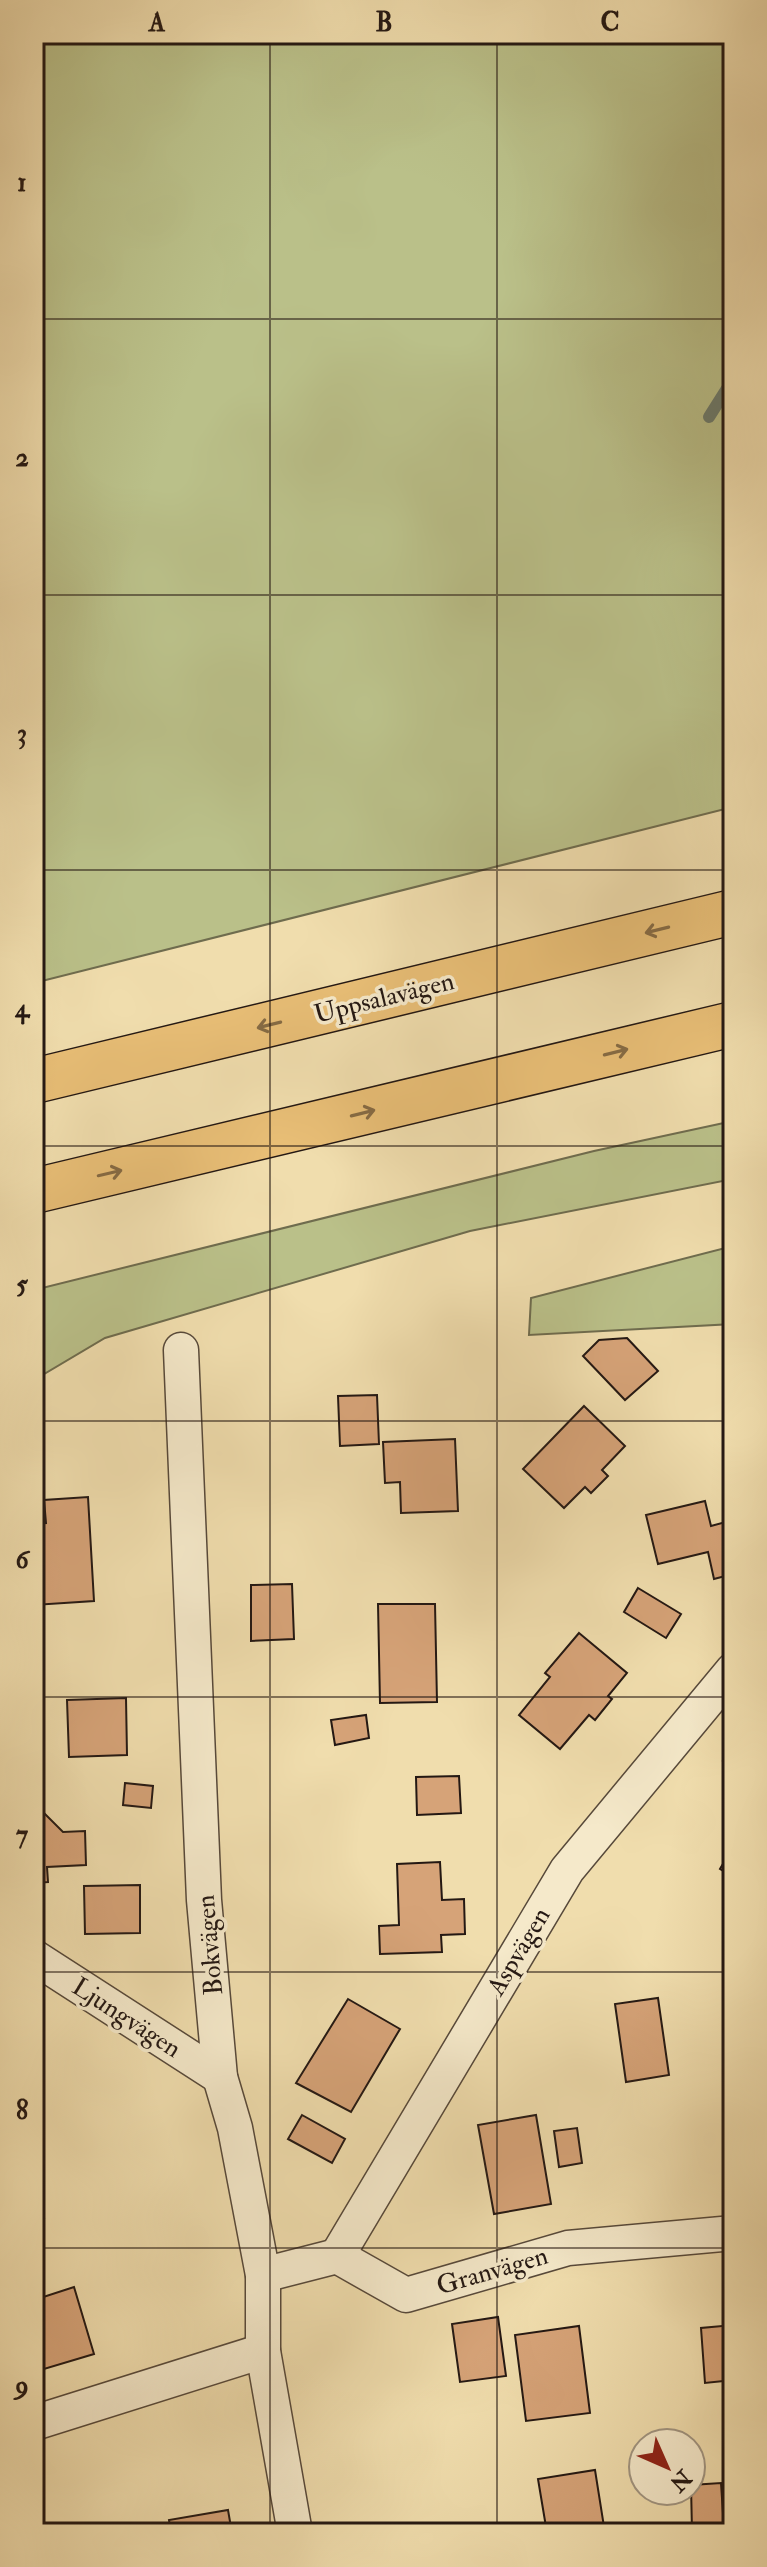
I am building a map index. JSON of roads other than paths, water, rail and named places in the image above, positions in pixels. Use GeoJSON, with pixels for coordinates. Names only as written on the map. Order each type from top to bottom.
{"type":"FeatureCollection","features":[{"type":"Feature","properties":{"kind":"highway","name":"Uppsalavägen"},"geometry":{"type":"LineString","coordinates":[[34,1081],[733,912]]}},
{"type":"Feature","properties":{"kind":"highway"},"geometry":{"type":"LineString","coordinates":[[34,1191],[733,1024]]}},
{"type":"Feature","properties":{"kind":"street","name":"Bokvägen"},"geometry":{"type":"LineString","coordinates":[[181,1350],[204,1900],[220,2077],[235,2128],[263,2275],[263,2351],[295,2533]]}},
{"type":"Feature","properties":{"kind":"street","name":"Aspvägen"},"geometry":{"type":"LineString","coordinates":[[337,2256],[567,1870],[733,1670]]}},
{"type":"Feature","properties":{"kind":"street","name":"Ljungvägen"},"geometry":{"type":"LineString","coordinates":[[34,1957],[220,2077]]}},
{"type":"Feature","properties":{"kind":"street","name":"Granvägen"},"geometry":{"type":"LineString","coordinates":[[337,2256],[406,2295],[568,2248],[733,2233]]}},
{"type":"Feature","properties":{"kind":"street"},"geometry":{"type":"LineString","coordinates":[[263,2275],[337,2256]]}},
{"type":"Feature","properties":{"kind":"street"},"geometry":{"type":"LineString","coordinates":[[34,2423],[263,2351]]}},
{"type":"Feature","properties":{"kind":"waterway"},"geometry":{"type":"LineString","coordinates":[[709,417],[733,379]]}}]}
